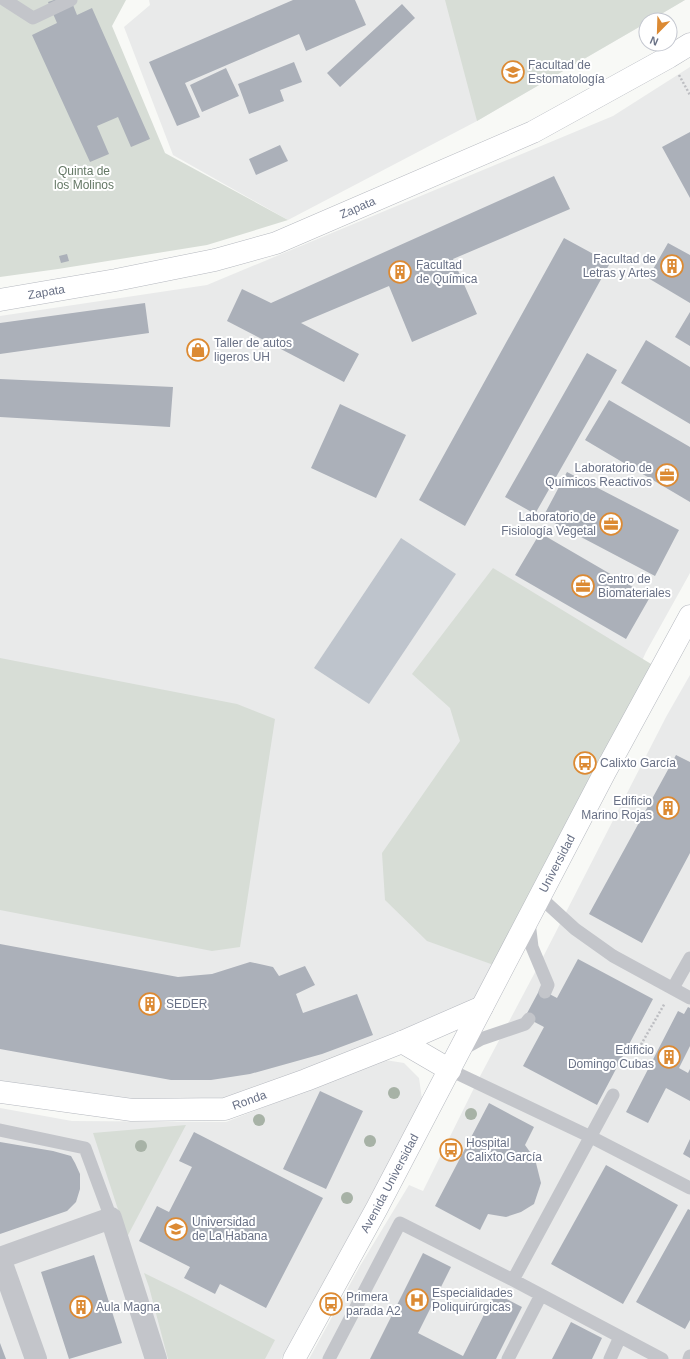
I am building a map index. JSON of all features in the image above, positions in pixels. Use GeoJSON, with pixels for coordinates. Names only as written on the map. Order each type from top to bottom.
{"type":"FeatureCollection","features":[{"type":"Feature","properties":{"kind":"main road","name":"Zapata"},"geometry":{"type":"LineString","coordinates":[[0,300],[116,280],[215,260],[276,243],[533,132],[690,44]]}},
{"type":"Feature","properties":{"kind":"main road","name":"Universidad"},"geometry":{"type":"LineString","coordinates":[[482,1007],[690,616]]}},
{"type":"Feature","properties":{"kind":"main road","name":"Ronda"},"geometry":{"type":"LineString","coordinates":[[0,1092],[132,1110],[225,1109],[306,1080],[402,1042],[482,1007]]}},
{"type":"Feature","properties":{"kind":"main road","name":"Avenida Universidad"},"geometry":{"type":"LineString","coordinates":[[294,1359],[377,1208],[482,1007]]}},
{"type":"Feature","properties":{"kind":"main road"},"geometry":{"type":"LineString","coordinates":[[402,1042],[424,1055],[455,1060]]}},
{"type":"Feature","properties":{"kind":"main road"},"geometry":{"type":"LineString","coordinates":[[424,1055],[438,1077],[435,1098]]}},
{"type":"Feature","properties":{"kind":"street"},"geometry":{"type":"LineString","coordinates":[[36,1359],[0,1258],[111,1218],[156,1359]]}},
{"type":"Feature","properties":{"kind":"lane"},"geometry":{"type":"LineString","coordinates":[[4,0],[33,18],[72,0]]}},
{"type":"Feature","properties":{"kind":"lane"},"geometry":{"type":"LineString","coordinates":[[540,897],[575,929],[613,956],[690,998]]}},
{"type":"Feature","properties":{"kind":"lane"},"geometry":{"type":"LineString","coordinates":[[528,919],[532,947],[548,985],[545,992]]}},
{"type":"Feature","properties":{"kind":"lane"},"geometry":{"type":"LineString","coordinates":[[673,988],[690,958]]}},
{"type":"Feature","properties":{"kind":"lane"},"geometry":{"type":"LineString","coordinates":[[529,1019],[524,1024],[481,1038],[455,1060],[591,1137],[690,1188]]}},
{"type":"Feature","properties":{"kind":"lane"},"geometry":{"type":"LineString","coordinates":[[513,1280],[613,1095]]}},
{"type":"Feature","properties":{"kind":"lane"},"geometry":{"type":"LineString","coordinates":[[0,1130],[85,1148],[111,1218]]}},
{"type":"Feature","properties":{"kind":"lane"},"geometry":{"type":"LineString","coordinates":[[329,1359],[400,1223],[513,1280],[662,1359]]}},
{"type":"Feature","properties":{"kind":"lane"},"geometry":{"type":"LineString","coordinates":[[508,1359],[541,1295]]}},
{"type":"Feature","properties":{"kind":"lane"},"geometry":{"type":"LineString","coordinates":[[610,1359],[620,1337]]}},
{"type":"Feature","properties":{"kind":"path"},"geometry":{"type":"LineString","coordinates":[[639,1048],[673,988]]}},
{"type":"Feature","properties":{"kind":"shaded area"},"geometry":{"type":"Polygon","coordinates":[[[149,0],[685,0],[665,12],[638,12],[638,28],[477,121],[288,220],[173,155],[124,27],[150,5],[149,0]]]}},
{"type":"Feature","properties":{"kind":"shaded area"},"geometry":{"type":"Polygon","coordinates":[[[690,67],[690,573],[646,652],[482,1007],[225,1109],[0,1092],[0,316],[207,285],[613,116],[690,67]]]}},
{"type":"Feature","properties":{"kind":"shaded area"},"geometry":{"type":"Polygon","coordinates":[[[401,538],[456,574],[369,704],[314,668],[401,538]]]}},
{"type":"Feature","properties":{"kind":"shaded area"},"geometry":{"type":"Polygon","coordinates":[[[690,675],[690,1359],[309,1359],[360,1266],[409,1185],[423,1191],[477,1082],[666,717],[690,675]]]}},
{"type":"Feature","properties":{"kind":"shaded area","name":"Universidad de La Habana"},"geometry":{"type":"Polygon","coordinates":[[[385,1060],[404,1063],[419,1078],[422,1099],[385,1170],[281,1359],[0,1359],[0,1108],[72,1121],[226,1122],[385,1060]]]}},
{"type":"Feature","properties":{"kind":"green space","name":"Quinta de los Molinos"},"geometry":{"type":"Polygon","coordinates":[[[0,0],[126,0],[112,26],[165,153],[288,220],[207,245],[0,277],[0,0]]]}},
{"type":"Feature","properties":{"kind":"green space","name":"Facultad de Estomatología"},"geometry":{"type":"Polygon","coordinates":[[[445,0],[685,0],[665,12],[638,12],[638,28],[477,121],[445,0]]]}},
{"type":"Feature","properties":{"kind":"green space"},"geometry":{"type":"Polygon","coordinates":[[[493,568],[661,670],[502,968],[427,941],[385,900],[382,853],[460,741],[450,708],[412,674],[493,568]]]}},
{"type":"Feature","properties":{"kind":"green space"},"geometry":{"type":"Polygon","coordinates":[[[0,658],[237,704],[275,719],[240,947],[212,951],[0,910],[0,658]]]}},
{"type":"Feature","properties":{"kind":"green space"},"geometry":{"type":"Polygon","coordinates":[[[186,1125],[127,1237],[93,1133],[186,1125]]]}},
{"type":"Feature","properties":{"kind":"green space"},"geometry":{"type":"Polygon","coordinates":[[[144,1273],[275,1340],[265,1359],[168,1359],[144,1273]]]}},
{"type":"Feature","properties":{"kind":"building"},"geometry":{"type":"Polygon","coordinates":[[[54,0],[71,0],[77,15],[92,8],[150,139],[131,147],[118,117],[97,126],[109,154],[90,162],[32,35],[57,23],[48,2],[54,0]]]}},
{"type":"Feature","properties":{"kind":"building"},"geometry":{"type":"Polygon","coordinates":[[[293,0],[355,0],[366,25],[306,51],[299,34],[185,83],[200,117],[177,126],[149,62],[293,0]]]}},
{"type":"Feature","properties":{"kind":"building"},"geometry":{"type":"Polygon","coordinates":[[[402,4],[415,18],[340,87],[327,73],[402,4]]]}},
{"type":"Feature","properties":{"kind":"building"},"geometry":{"type":"Polygon","coordinates":[[[294,62],[302,82],[280,90],[284,101],[249,114],[238,84],[294,62]]]}},
{"type":"Feature","properties":{"kind":"building"},"geometry":{"type":"Polygon","coordinates":[[[226,68],[239,96],[202,112],[190,85],[226,68]]]}},
{"type":"Feature","properties":{"kind":"building"},"geometry":{"type":"Polygon","coordinates":[[[690,132],[690,198],[662,147],[690,132]]]}},
{"type":"Feature","properties":{"kind":"building"},"geometry":{"type":"Polygon","coordinates":[[[280,145],[288,161],[256,175],[249,159],[280,145]]]}},
{"type":"Feature","properties":{"kind":"building","name":"Facultad de Química"},"geometry":{"type":"Polygon","coordinates":[[[554,176],[570,209],[453,259],[477,314],[412,342],[389,286],[301,323],[359,354],[344,382],[227,321],[242,289],[271,303],[554,176]]]}},
{"type":"Feature","properties":{"kind":"building"},"geometry":{"type":"Polygon","coordinates":[[[564,238],[610,263],[465,526],[419,500],[564,238]]]}},
{"type":"Feature","properties":{"kind":"building","name":"Facultad de Letras y Artes"},"geometry":{"type":"Polygon","coordinates":[[[668,243],[690,255],[690,303],[648,278],[668,243]]]}},
{"type":"Feature","properties":{"kind":"building"},"geometry":{"type":"Polygon","coordinates":[[[67,254],[69,261],[61,263],[59,256],[67,254]]]}},
{"type":"Feature","properties":{"kind":"building"},"geometry":{"type":"Polygon","coordinates":[[[145,303],[149,333],[0,354],[0,323],[145,303]]]}},
{"type":"Feature","properties":{"kind":"building"},"geometry":{"type":"Polygon","coordinates":[[[690,312],[690,346],[675,337],[690,312]]]}},
{"type":"Feature","properties":{"kind":"building"},"geometry":{"type":"Polygon","coordinates":[[[646,340],[690,367],[690,424],[621,383],[646,340]]]}},
{"type":"Feature","properties":{"kind":"building"},"geometry":{"type":"Polygon","coordinates":[[[587,353],[617,370],[535,514],[505,497],[587,353]]]}},
{"type":"Feature","properties":{"kind":"building"},"geometry":{"type":"Polygon","coordinates":[[[0,379],[173,387],[170,427],[0,417],[0,379]]]}},
{"type":"Feature","properties":{"kind":"building","name":"Laboratorio de Químicos Reactivos"},"geometry":{"type":"Polygon","coordinates":[[[609,400],[690,447],[690,502],[585,440],[609,400]]]}},
{"type":"Feature","properties":{"kind":"building"},"geometry":{"type":"Polygon","coordinates":[[[340,404],[406,435],[376,498],[311,468],[340,404]]]}},
{"type":"Feature","properties":{"kind":"building","name":"Laboratorio de Fisiología Vegetal"},"geometry":{"type":"Polygon","coordinates":[[[567,472],[679,530],[655,576],[543,517],[567,472]]]}},
{"type":"Feature","properties":{"kind":"building","name":"Centro de Biomateriales"},"geometry":{"type":"Polygon","coordinates":[[[540,533],[650,597],[626,639],[515,575],[540,533]]]}},
{"type":"Feature","properties":{"kind":"building","name":"Edificio Marino Rojas"},"geometry":{"type":"Polygon","coordinates":[[[676,755],[690,762],[690,853],[642,943],[589,914],[676,755]]]}},
{"type":"Feature","properties":{"kind":"building","name":"SEDER"},"geometry":{"type":"Polygon","coordinates":[[[0,944],[178,977],[212,974],[250,962],[273,967],[279,976],[305,966],[315,985],[296,994],[303,1013],[357,994],[373,1035],[322,1054],[250,1074],[211,1080],[171,1080],[0,1049],[0,944]]]}},
{"type":"Feature","properties":{"kind":"building"},"geometry":{"type":"Polygon","coordinates":[[[578,959],[653,999],[597,1105],[523,1066],[544,1027],[525,1017],[540,989],[557,998],[578,959]]]}},
{"type":"Feature","properties":{"kind":"building","name":"Edificio Domingo Cubas"},"geometry":{"type":"Polygon","coordinates":[[[688,1007],[690,1008],[690,1046],[679,1068],[688,1073],[690,1069],[690,1101],[666,1088],[648,1123],[626,1112],[678,1011],[684,1014],[688,1007]]]}},
{"type":"Feature","properties":{"kind":"building"},"geometry":{"type":"Polygon","coordinates":[[[320,1091],[363,1111],[326,1189],[283,1169],[320,1091]]]}},
{"type":"Feature","properties":{"kind":"building"},"geometry":{"type":"Polygon","coordinates":[[[489,1103],[534,1127],[525,1145],[535,1159],[541,1183],[534,1204],[521,1212],[506,1217],[488,1214],[480,1230],[435,1206],[489,1103]]]}},
{"type":"Feature","properties":{"kind":"building"},"geometry":{"type":"Polygon","coordinates":[[[194,1132],[323,1198],[266,1308],[220,1284],[215,1294],[184,1278],[190,1267],[139,1241],[157,1206],[169,1212],[192,1167],[179,1161],[194,1132]]]}},
{"type":"Feature","properties":{"kind":"building"},"geometry":{"type":"Polygon","coordinates":[[[690,1139],[690,1158],[683,1154],[690,1139]]]}},
{"type":"Feature","properties":{"kind":"building"},"geometry":{"type":"Polygon","coordinates":[[[0,1142],[53,1151],[71,1156],[80,1174],[80,1189],[76,1202],[67,1211],[0,1234],[0,1142]]]}},
{"type":"Feature","properties":{"kind":"building"},"geometry":{"type":"Polygon","coordinates":[[[606,1165],[678,1205],[623,1304],[551,1264],[606,1165]]]}},
{"type":"Feature","properties":{"kind":"building"},"geometry":{"type":"Polygon","coordinates":[[[688,1209],[690,1210],[690,1320],[685,1329],[636,1302],[688,1209]]]}},
{"type":"Feature","properties":{"kind":"building","name":"Especialidades Poliquirúrgicas"},"geometry":{"type":"Polygon","coordinates":[[[423,1253],[451,1267],[418,1333],[463,1356],[495,1293],[522,1307],[496,1359],[370,1359],[423,1253]]]}},
{"type":"Feature","properties":{"kind":"building","name":"Aula Magna"},"geometry":{"type":"Polygon","coordinates":[[[94,1255],[122,1343],[69,1359],[41,1272],[94,1255]]]}},
{"type":"Feature","properties":{"kind":"building"},"geometry":{"type":"Polygon","coordinates":[[[571,1322],[602,1338],[592,1359],[552,1359],[571,1322]]]}},
{"type":"Feature","properties":{"kind":"building"},"geometry":{"type":"Polygon","coordinates":[[[0,1343],[6,1359],[0,1359],[0,1343]]]}},
{"type":"Feature","properties":{"kind":"place","name":"Facultad de Estomatología"},"geometry":{"type":"Point","coordinates":[513,72]}},
{"type":"Feature","properties":{"kind":"place","name":"Facultad de Letras y Artes"},"geometry":{"type":"Point","coordinates":[672,266]}},
{"type":"Feature","properties":{"kind":"place","name":"Facultad de Química"},"geometry":{"type":"Point","coordinates":[400,272]}},
{"type":"Feature","properties":{"kind":"place","name":"Taller de autos ligeros UH"},"geometry":{"type":"Point","coordinates":[198,350]}},
{"type":"Feature","properties":{"kind":"place","name":"Laboratorio de Químicos Reactivos"},"geometry":{"type":"Point","coordinates":[667,475]}},
{"type":"Feature","properties":{"kind":"place","name":"Laboratorio de Fisiología Vegetal"},"geometry":{"type":"Point","coordinates":[611,524]}},
{"type":"Feature","properties":{"kind":"place","name":"Centro de Biomateriales"},"geometry":{"type":"Point","coordinates":[583,586]}},
{"type":"Feature","properties":{"kind":"place","name":"Calixto García"},"geometry":{"type":"Point","coordinates":[585,763]}},
{"type":"Feature","properties":{"kind":"place","name":"Edificio Marino Rojas"},"geometry":{"type":"Point","coordinates":[668,808]}},
{"type":"Feature","properties":{"kind":"place","name":"SEDER"},"geometry":{"type":"Point","coordinates":[150,1004]}},
{"type":"Feature","properties":{"kind":"place","name":"Edificio Domingo Cubas"},"geometry":{"type":"Point","coordinates":[669,1057]}},
{"type":"Feature","properties":{"kind":"place","name":"Hospital Calixto García"},"geometry":{"type":"Point","coordinates":[451,1150]}},
{"type":"Feature","properties":{"kind":"place","name":"Universidad de La Habana"},"geometry":{"type":"Point","coordinates":[176,1229]}},
{"type":"Feature","properties":{"kind":"place","name":"Especialidades Poliquirúrgicas"},"geometry":{"type":"Point","coordinates":[417,1300]}},
{"type":"Feature","properties":{"kind":"place","name":"Primera parada A2"},"geometry":{"type":"Point","coordinates":[331,1304]}},
{"type":"Feature","properties":{"kind":"place","name":"Aula Magna"},"geometry":{"type":"Point","coordinates":[81,1307]}}]}
